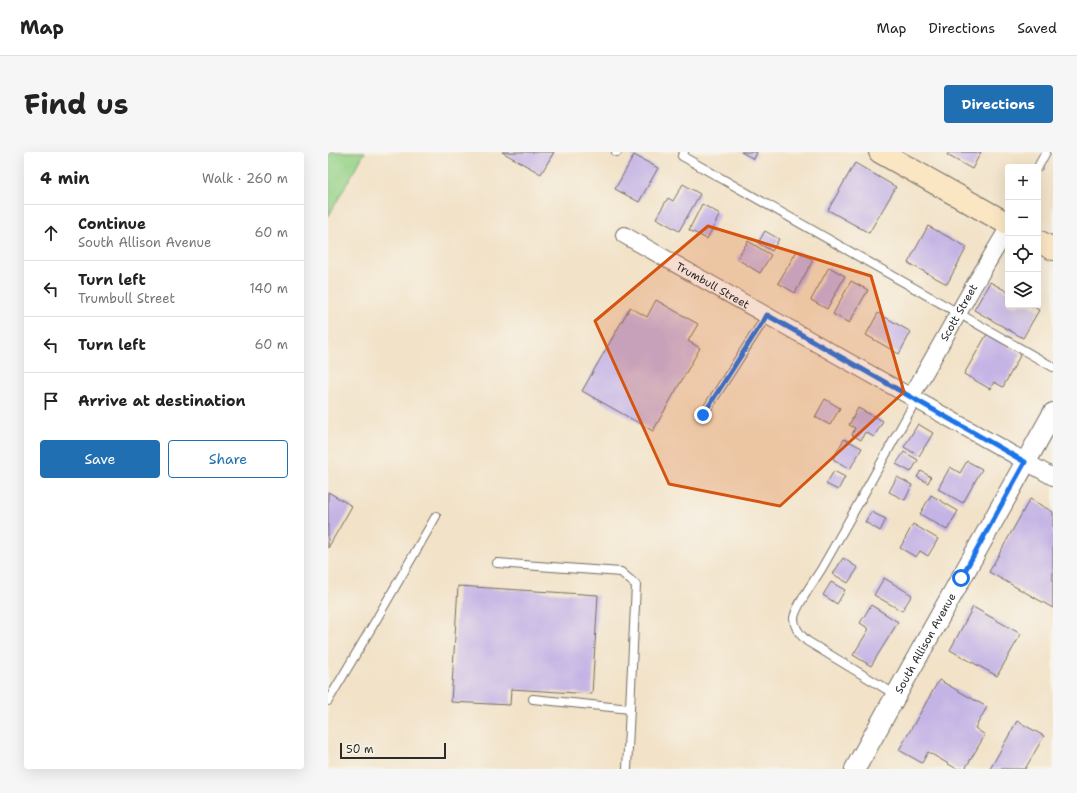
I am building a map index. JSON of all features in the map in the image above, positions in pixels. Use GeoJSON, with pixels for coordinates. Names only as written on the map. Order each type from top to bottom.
{"type":"FeatureCollection","features":[{"type":"Feature","properties":{"kind":"main road"},"geometry":{"type":"LineString","coordinates":[[880,152],[1005,222]]}},
{"type":"Feature","properties":{"kind":"main road"},"geometry":{"type":"LineString","coordinates":[[1041,243],[1053,249]]}},
{"type":"Feature","properties":{"kind":"street","name":"Scott Street"},"geometry":{"type":"LineString","coordinates":[[913,399],[1005,229]]}},
{"type":"Feature","properties":{"kind":"street","name":"Trumbull Street"},"geometry":{"type":"LineString","coordinates":[[624,235],[1053,477]]}},
{"type":"Feature","properties":{"kind":"street","name":"South Allison Avenue"},"geometry":{"type":"LineString","coordinates":[[855,769],[1053,413]]}},
{"type":"Feature","properties":{"kind":"lane"},"geometry":{"type":"LineString","coordinates":[[684,152],[682,156],[790,216],[958,314],[1053,367]]}},
{"type":"Feature","properties":{"kind":"lane"},"geometry":{"type":"LineString","coordinates":[[1040,164],[1046,152]]}},
{"type":"Feature","properties":{"kind":"lane"},"geometry":{"type":"LineString","coordinates":[[703,415],[767,315]]}},
{"type":"Feature","properties":{"kind":"lane"},"geometry":{"type":"LineString","coordinates":[[897,695],[807,641],[801,636],[796,628],[794,619],[797,610],[822,569],[913,399]]}},
{"type":"Feature","properties":{"kind":"lane"},"geometry":{"type":"LineString","coordinates":[[328,701],[436,516]]}},
{"type":"Feature","properties":{"kind":"lane"},"geometry":{"type":"LineString","coordinates":[[497,563],[621,572],[636,585],[627,769]]}},
{"type":"Feature","properties":{"kind":"lane"},"geometry":{"type":"LineString","coordinates":[[533,699],[630,709]]}},
{"type":"Feature","properties":{"kind":"highlighted area"},"geometry":{"type":"Polygon","coordinates":[[[708,226],[871,276],[904,392],[780,506],[669,484],[595,321],[708,226]]]}},
{"type":"Feature","properties":{"kind":"green space"},"geometry":{"type":"Polygon","coordinates":[[[328,152],[365,152],[328,217],[328,152]]]}},
{"type":"Feature","properties":{"kind":"building"},"geometry":{"type":"Polygon","coordinates":[[[502,152],[554,152],[541,174],[502,152]]]}},
{"type":"Feature","properties":{"kind":"building"},"geometry":{"type":"Polygon","coordinates":[[[741,152],[757,152],[754,159],[741,152]]]}},
{"type":"Feature","properties":{"kind":"building"},"geometry":{"type":"Polygon","coordinates":[[[949,152],[981,152],[972,169],[947,155],[949,152]]]}},
{"type":"Feature","properties":{"kind":"building"},"geometry":{"type":"Polygon","coordinates":[[[634,155],[658,168],[639,202],[615,189],[634,155]]]}},
{"type":"Feature","properties":{"kind":"building"},"geometry":{"type":"Polygon","coordinates":[[[855,163],[896,187],[869,233],[828,210],[855,163]]]}},
{"type":"Feature","properties":{"kind":"building"},"geometry":{"type":"Polygon","coordinates":[[[683,184],[700,194],[679,231],[656,218],[668,198],[673,201],[683,184]]]}},
{"type":"Feature","properties":{"kind":"building"},"geometry":{"type":"Polygon","coordinates":[[[702,204],[720,214],[707,239],[689,230],[702,204]]]}},
{"type":"Feature","properties":{"kind":"building"},"geometry":{"type":"Polygon","coordinates":[[[928,226],[967,247],[947,284],[908,263],[928,226]]]}},
{"type":"Feature","properties":{"kind":"building"},"geometry":{"type":"Polygon","coordinates":[[[765,231],[779,239],[772,251],[758,243],[765,231]]]}},
{"type":"Feature","properties":{"kind":"building"},"geometry":{"type":"Polygon","coordinates":[[[748,241],[771,255],[760,273],[737,259],[748,241]]]}},
{"type":"Feature","properties":{"kind":"building"},"geometry":{"type":"Polygon","coordinates":[[[797,251],[813,260],[795,293],[778,283],[797,251]]]}},
{"type":"Feature","properties":{"kind":"building"},"geometry":{"type":"Polygon","coordinates":[[[829,267],[845,276],[827,309],[811,300],[829,267]]]}},
{"type":"Feature","properties":{"kind":"building"},"geometry":{"type":"Polygon","coordinates":[[[851,281],[868,290],[849,323],[833,314],[851,281]]]}},
{"type":"Feature","properties":{"kind":"building"},"geometry":{"type":"Polygon","coordinates":[[[990,282],[1005,290],[1005,308],[1035,308],[1039,310],[1023,338],[974,310],[990,282]]]}},
{"type":"Feature","properties":{"kind":"building"},"geometry":{"type":"Polygon","coordinates":[[[656,300],[698,324],[688,341],[700,348],[653,431],[582,391],[630,307],[647,317],[656,300]]]}},
{"type":"Feature","properties":{"kind":"building"},"geometry":{"type":"Polygon","coordinates":[[[878,313],[911,332],[899,354],[866,335],[878,313]]]}},
{"type":"Feature","properties":{"kind":"building"},"geometry":{"type":"Polygon","coordinates":[[[987,334],[1021,354],[1003,387],[994,382],[990,389],[964,374],[987,334]]]}},
{"type":"Feature","properties":{"kind":"building"},"geometry":{"type":"Polygon","coordinates":[[[825,399],[840,408],[830,425],[815,417],[825,399]]]}},
{"type":"Feature","properties":{"kind":"building"},"geometry":{"type":"Polygon","coordinates":[[[858,408],[883,421],[874,437],[865,432],[861,440],[852,435],[855,428],[849,425],[858,408]]]}},
{"type":"Feature","properties":{"kind":"building"},"geometry":{"type":"Polygon","coordinates":[[[918,424],[933,433],[919,456],[904,447],[918,424]]]}},
{"type":"Feature","properties":{"kind":"building"},"geometry":{"type":"Polygon","coordinates":[[[844,439],[862,448],[850,469],[833,459],[844,439]]]}},
{"type":"Feature","properties":{"kind":"building"},"geometry":{"type":"Polygon","coordinates":[[[904,452],[918,460],[911,472],[896,464],[904,452]]]}},
{"type":"Feature","properties":{"kind":"building"},"geometry":{"type":"Polygon","coordinates":[[[967,461],[982,469],[963,503],[938,489],[950,467],[960,473],[967,461]]]}},
{"type":"Feature","properties":{"kind":"building"},"geometry":{"type":"Polygon","coordinates":[[[834,471],[845,477],[838,490],[826,484],[834,471]]]}},
{"type":"Feature","properties":{"kind":"building"},"geometry":{"type":"Polygon","coordinates":[[[921,471],[931,477],[928,483],[917,477],[921,471]]]}},
{"type":"Feature","properties":{"kind":"building"},"geometry":{"type":"Polygon","coordinates":[[[897,477],[912,485],[905,500],[889,492],[897,477]]]}},
{"type":"Feature","properties":{"kind":"building"},"geometry":{"type":"Polygon","coordinates":[[[328,492],[352,506],[328,548],[328,492]]]}},
{"type":"Feature","properties":{"kind":"building"},"geometry":{"type":"Polygon","coordinates":[[[931,495],[958,511],[947,530],[920,514],[931,495]]]}},
{"type":"Feature","properties":{"kind":"building"},"geometry":{"type":"Polygon","coordinates":[[[1030,499],[1053,512],[1053,608],[989,572],[1030,499]]]}},
{"type":"Feature","properties":{"kind":"building"},"geometry":{"type":"Polygon","coordinates":[[[871,512],[886,519],[880,531],[865,522],[871,512]]]}},
{"type":"Feature","properties":{"kind":"building"},"geometry":{"type":"Polygon","coordinates":[[[913,524],[938,539],[928,556],[920,551],[916,557],[900,548],[913,524]]]}},
{"type":"Feature","properties":{"kind":"building"},"geometry":{"type":"Polygon","coordinates":[[[843,558],[858,568],[848,583],[833,574],[843,558]]]}},
{"type":"Feature","properties":{"kind":"building"},"geometry":{"type":"Polygon","coordinates":[[[884,578],[912,595],[902,611],[874,595],[884,578]]]}},
{"type":"Feature","properties":{"kind":"building"},"geometry":{"type":"Polygon","coordinates":[[[831,582],[845,590],[837,604],[823,595],[831,582]]]}},
{"type":"Feature","properties":{"kind":"building"},"geometry":{"type":"Polygon","coordinates":[[[458,586],[598,595],[592,694],[511,689],[510,705],[451,702],[458,586]]]}},
{"type":"Feature","properties":{"kind":"building"},"geometry":{"type":"Polygon","coordinates":[[[871,605],[898,622],[871,666],[853,655],[869,629],[860,623],[871,605]]]}},
{"type":"Feature","properties":{"kind":"building"},"geometry":{"type":"Polygon","coordinates":[[[973,607],[1021,634],[997,676],[950,650],[973,607]]]}},
{"type":"Feature","properties":{"kind":"building"},"geometry":{"type":"Polygon","coordinates":[[[939,680],[987,707],[975,728],[985,735],[965,769],[957,769],[928,752],[922,763],[899,750],[939,680]]]}},
{"type":"Feature","properties":{"kind":"building"},"geometry":{"type":"Polygon","coordinates":[[[1017,721],[1044,736],[1025,769],[990,769],[1017,721]]]}},
{"type":"Feature","properties":{"kind":"route"},"geometry":{"type":"LineString","coordinates":[[703,415],[767,315],[1025,462],[961,578]]}}]}
